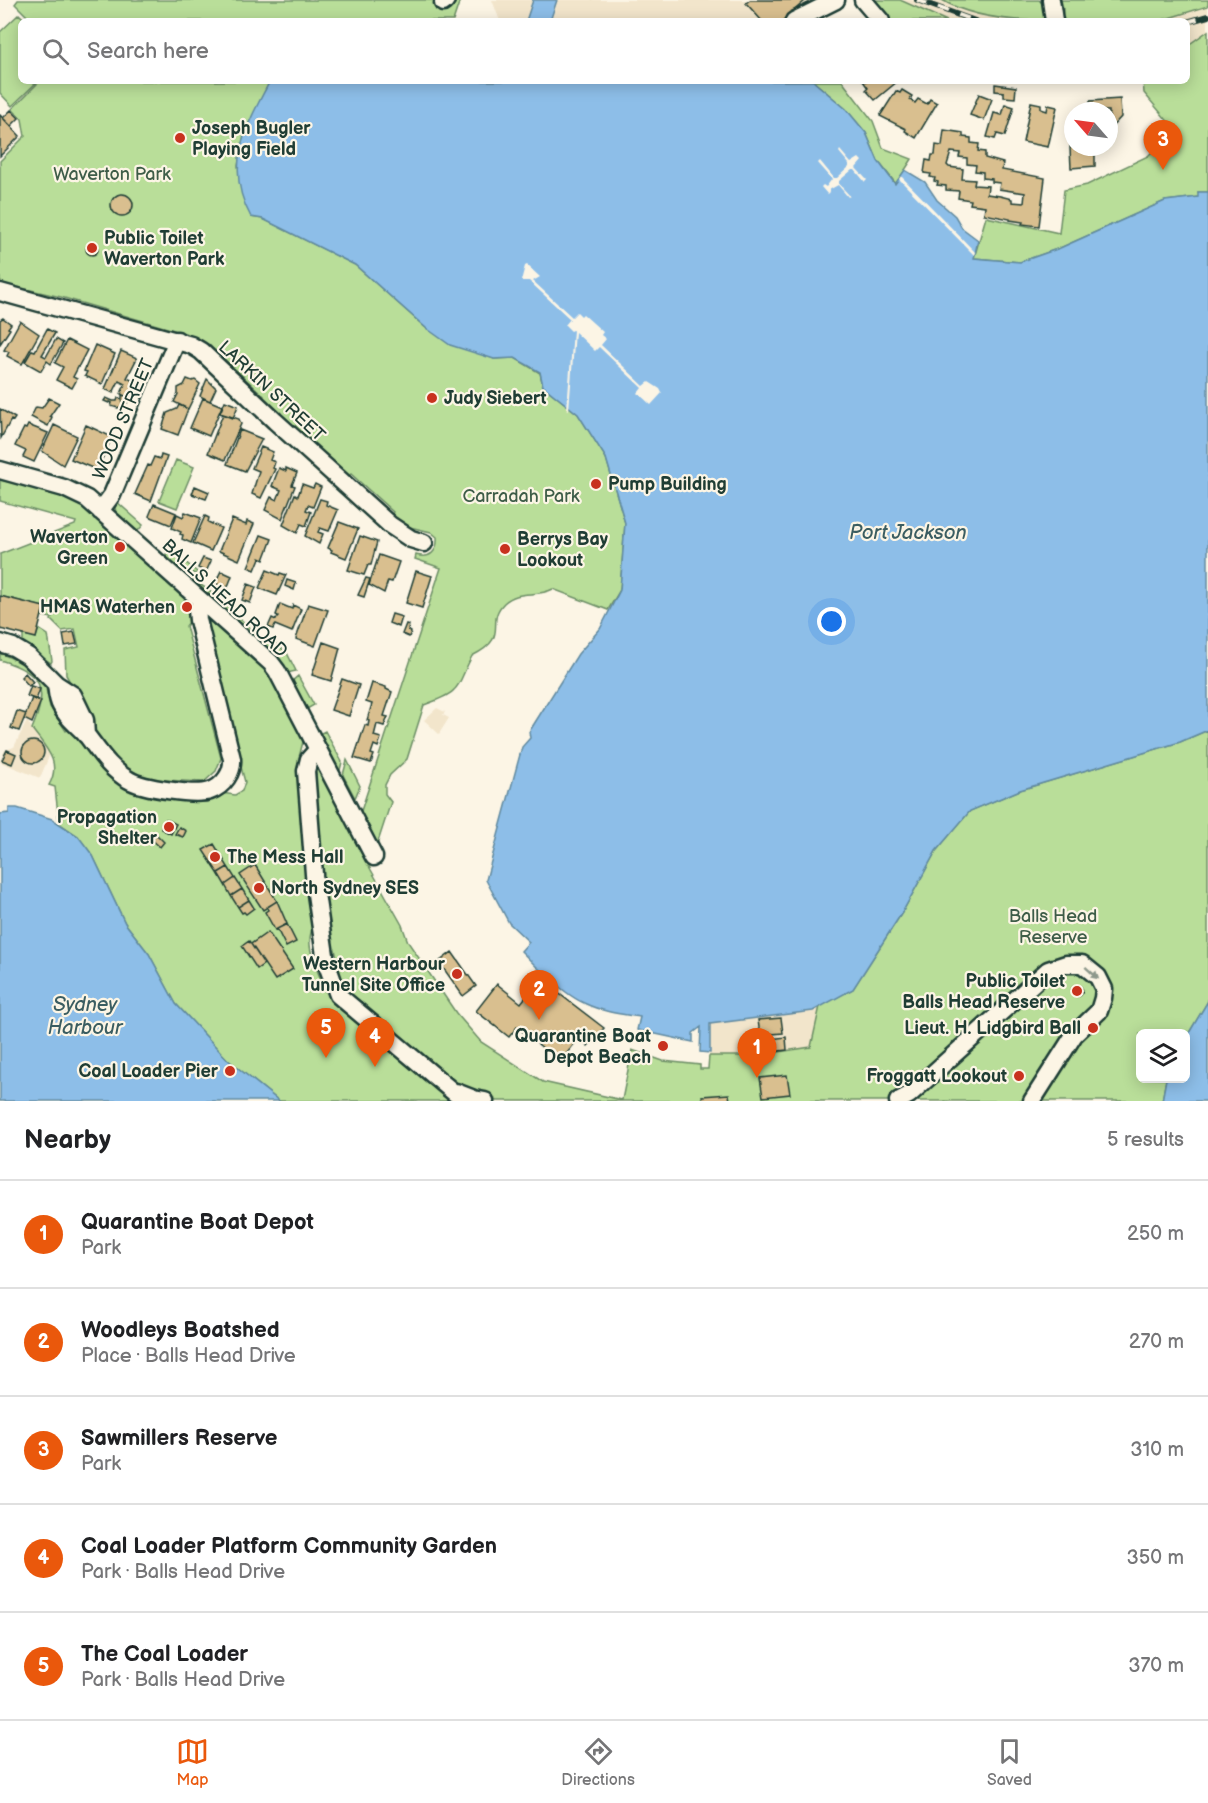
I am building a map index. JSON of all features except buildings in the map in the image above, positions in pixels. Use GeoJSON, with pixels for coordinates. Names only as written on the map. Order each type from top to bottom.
{"type":"FeatureCollection","features":[{"type":"Feature","properties":{"kind":"street"},"geometry":{"type":"LineString","coordinates":[[800,18],[836,0]]}},
{"type":"Feature","properties":{"kind":"street"},"geometry":{"type":"LineString","coordinates":[[863,0],[878,18]]}},
{"type":"Feature","properties":{"kind":"street"},"geometry":{"type":"LineString","coordinates":[[1051,0],[1054,18]]}},
{"type":"Feature","properties":{"kind":"street","name":"LARKIN STREET"},"geometry":{"type":"LineString","coordinates":[[0,292],[191,345],[201,351],[390,525],[411,539],[424,543]]}},
{"type":"Feature","properties":{"kind":"street","name":"WOOD STREET"},"geometry":{"type":"LineString","coordinates":[[100,511],[112,495],[177,340]]}},
{"type":"Feature","properties":{"kind":"street","name":"BALLS HEAD ROAD"},"geometry":{"type":"LineString","coordinates":[[0,470],[81,495],[271,663],[278,671],[374,857]]}},
{"type":"Feature","properties":{"kind":"street"},"geometry":{"type":"LineString","coordinates":[[0,643],[13,647],[41,666],[56,684],[61,706],[76,727],[87,735],[102,757],[127,779],[141,786],[195,793],[210,791],[227,777],[232,767],[232,759],[198,620],[197,610],[202,603]]}},
{"type":"Feature","properties":{"kind":"street"},"geometry":{"type":"LineString","coordinates":[[318,749],[309,759],[306,771],[315,887],[327,968],[338,995],[458,1096],[485,1101]]}},
{"type":"Feature","properties":{"kind":"street"},"geometry":{"type":"LineString","coordinates":[[898,1101],[909,1095],[1048,970],[1066,964],[1082,964],[1098,977],[1104,989],[1099,1011],[1074,1035],[1032,1101]]}},
{"type":"Feature","properties":{"kind":"shaded area"},"geometry":{"type":"Polygon","coordinates":[[[492,0],[533,0],[527,18],[499,18],[492,0]]]}},
{"type":"Feature","properties":{"kind":"shaded area"},"geometry":{"type":"Polygon","coordinates":[[[557,0],[811,0],[789,18],[551,18],[557,0]]]}},
{"type":"Feature","properties":{"kind":"shaded area"},"geometry":{"type":"Polygon","coordinates":[[[900,0],[942,0],[1000,18],[940,18],[900,0]]]}},
{"type":"Feature","properties":{"kind":"shaded area"},"geometry":{"type":"Polygon","coordinates":[[[1208,6],[1208,31],[1190,44],[1190,18],[1169,18],[1208,6]]]}},
{"type":"Feature","properties":{"kind":"shaded area"},"geometry":{"type":"Polygon","coordinates":[[[437,708],[445,712],[443,715],[449,718],[439,734],[424,720],[437,708]]]}},
{"type":"Feature","properties":{"kind":"shaded area"},"geometry":{"type":"Polygon","coordinates":[[[27,721],[50,754],[40,778],[0,762],[5,750],[14,747],[27,721]]]}},
{"type":"Feature","properties":{"kind":"shaded area"},"geometry":{"type":"Polygon","coordinates":[[[820,1006],[811,1047],[752,1056],[709,1056],[710,1024],[813,1011],[820,1006]]]}},
{"type":"Feature","properties":{"kind":"green space"},"geometry":{"type":"Polygon","coordinates":[[[18,0],[441,0],[444,7],[454,0],[458,0],[459,3],[454,18],[29,18],[15,4],[18,0]]]}},
{"type":"Feature","properties":{"kind":"green space"},"geometry":{"type":"Polygon","coordinates":[[[871,0],[900,0],[940,18],[886,18],[871,0]]]}},
{"type":"Feature","properties":{"kind":"green space"},"geometry":{"type":"Polygon","coordinates":[[[942,0],[1039,0],[1043,4],[1045,18],[999,18],[979,15],[942,0]]]}},
{"type":"Feature","properties":{"kind":"green space"},"geometry":{"type":"Polygon","coordinates":[[[1061,0],[1208,0],[1208,6],[1169,18],[1062,18],[1061,0]]]}},
{"type":"Feature","properties":{"kind":"green space"},"geometry":{"type":"Polygon","coordinates":[[[19,14],[23,18],[18,18],[18,84],[35,84],[12,106],[0,93],[0,32],[19,14]]]}},
{"type":"Feature","properties":{"kind":"green space"},"geometry":{"type":"Polygon","coordinates":[[[1208,31],[1208,192],[1198,192],[1199,197],[1165,201],[1060,248],[1020,262],[974,258],[986,217],[1059,233],[1064,190],[1087,185],[1148,156],[1159,145],[1171,125],[1144,93],[1143,84],[1190,84],[1190,44],[1208,31]]]}},
{"type":"Feature","properties":{"kind":"green space","name":"Carradah Park"},"geometry":{"type":"Polygon","coordinates":[[[37,84],[269,84],[244,134],[238,166],[251,217],[263,219],[355,265],[426,328],[494,359],[515,358],[540,373],[543,386],[578,414],[606,458],[625,523],[620,590],[608,610],[553,589],[547,592],[516,596],[504,603],[496,617],[496,630],[491,642],[472,656],[456,688],[446,696],[424,705],[407,759],[390,775],[385,785],[385,794],[391,802],[376,848],[360,814],[441,568],[415,559],[416,555],[425,556],[432,553],[436,547],[437,537],[431,532],[401,525],[391,516],[393,512],[351,474],[348,477],[262,400],[264,396],[223,358],[219,362],[199,343],[174,330],[61,297],[0,283],[0,161],[25,136],[22,119],[12,109],[37,84]]]}},
{"type":"Feature","properties":{"kind":"green space"},"geometry":{"type":"Polygon","coordinates":[[[817,84],[844,84],[873,121],[883,148],[912,159],[896,184],[878,161],[866,133],[846,109],[817,84]]]}},
{"type":"Feature","properties":{"kind":"green space"},"geometry":{"type":"Polygon","coordinates":[[[176,460],[194,467],[177,508],[159,501],[176,460]]]}},
{"type":"Feature","properties":{"kind":"green space"},"geometry":{"type":"Polygon","coordinates":[[[0,480],[54,492],[80,502],[188,599],[191,620],[186,626],[221,758],[216,771],[204,782],[145,778],[119,761],[103,745],[66,675],[65,650],[79,647],[75,629],[62,631],[51,620],[52,618],[42,616],[44,607],[0,596],[0,554],[75,525],[76,522],[0,501],[0,480]]]}},
{"type":"Feature","properties":{"kind":"green space"},"geometry":{"type":"Polygon","coordinates":[[[116,501],[143,525],[137,532],[118,515],[115,507],[116,501]]]}},
{"type":"Feature","properties":{"kind":"green space"},"geometry":{"type":"Polygon","coordinates":[[[170,549],[197,572],[196,574],[178,568],[167,560],[164,557],[170,549]]]}},
{"type":"Feature","properties":{"kind":"green space"},"geometry":{"type":"Polygon","coordinates":[[[187,576],[218,596],[256,633],[254,639],[185,578],[187,576]]]}},
{"type":"Feature","properties":{"kind":"green space","name":"Balls Head Reserve"},"geometry":{"type":"Polygon","coordinates":[[[211,620],[271,674],[304,738],[298,761],[314,926],[310,941],[313,958],[325,991],[342,982],[335,949],[329,950],[313,784],[314,764],[318,764],[366,861],[402,925],[408,942],[456,1013],[481,1042],[543,1082],[622,1100],[632,1050],[663,1061],[700,1065],[700,1069],[708,1069],[709,1056],[752,1056],[811,1047],[820,1006],[853,989],[903,911],[936,851],[970,811],[1020,790],[1180,742],[1208,730],[1208,1001],[1190,1031],[1190,1029],[1136,1029],[1136,1083],[1165,1083],[1162,1101],[279,1101],[228,1060],[176,1004],[149,954],[125,923],[93,856],[78,836],[59,823],[55,787],[49,785],[53,777],[53,762],[47,749],[32,729],[40,703],[41,693],[38,684],[26,670],[0,660],[0,653],[20,662],[34,672],[45,684],[50,707],[66,731],[72,727],[115,778],[235,795],[242,791],[245,782],[204,629],[211,620]]]}},
{"type":"Feature","properties":{"kind":"green space"},"geometry":{"type":"Polygon","coordinates":[[[39,629],[48,635],[51,663],[23,644],[23,635],[36,637],[39,629]]]}},
{"type":"Feature","properties":{"kind":"green space"},"geometry":{"type":"Polygon","coordinates":[[[269,638],[287,653],[296,671],[287,673],[264,647],[269,638]]]}},
{"type":"Feature","properties":{"kind":"green space"},"geometry":{"type":"Polygon","coordinates":[[[298,676],[314,705],[307,709],[291,682],[298,676]]]}},
{"type":"Feature","properties":{"kind":"green space"},"geometry":{"type":"Polygon","coordinates":[[[325,731],[342,762],[339,774],[319,734],[325,731]]]}},
{"type":"Feature","properties":{"kind":"green space"},"geometry":{"type":"Polygon","coordinates":[[[347,760],[360,786],[355,798],[343,775],[347,760]]]}},
{"type":"Feature","properties":{"kind":"water"},"geometry":{"type":"Polygon","coordinates":[[[533,0],[557,0],[551,18],[527,18],[533,0]]]}},
{"type":"Feature","properties":{"kind":"water","name":"Port Jackson"},"geometry":{"type":"Polygon","coordinates":[[[268,84],[817,84],[846,109],[866,133],[878,161],[895,184],[905,170],[925,182],[937,200],[955,216],[962,228],[978,240],[974,258],[1020,262],[1060,248],[1165,201],[1198,197],[1198,192],[1208,192],[1208,730],[1180,742],[1020,790],[970,811],[936,851],[903,911],[853,989],[813,1011],[710,1024],[710,1053],[700,1052],[701,1027],[693,1033],[693,1042],[637,1030],[640,1017],[599,1009],[570,995],[521,951],[529,942],[509,923],[486,880],[522,747],[530,738],[529,732],[578,654],[600,629],[620,590],[625,523],[606,458],[578,414],[543,386],[540,372],[515,358],[494,359],[450,345],[426,328],[355,265],[263,219],[251,217],[243,199],[238,164],[241,147],[253,114],[268,84]]]}},
{"type":"Feature","properties":{"kind":"water","name":"Sydney Harbour"},"geometry":{"type":"Polygon","coordinates":[[[9,808],[17,808],[52,819],[78,836],[93,856],[125,923],[149,954],[176,1004],[228,1060],[279,1101],[0,1101],[0,814],[9,813],[9,808]]]}},
{"type":"Feature","properties":{"kind":"water"},"geometry":{"type":"Polygon","coordinates":[[[1208,1001],[1208,1101],[1162,1101],[1165,1083],[1190,1083],[1190,1031],[1208,1001]]]}},
{"type":"Feature","properties":{"kind":"pier"},"geometry":{"type":"Polygon","coordinates":[[[840,150],[851,163],[859,158],[862,161],[856,168],[867,180],[865,182],[855,170],[852,170],[839,181],[850,196],[848,197],[838,185],[829,190],[828,195],[821,187],[823,185],[826,187],[832,179],[818,163],[820,161],[834,178],[849,167],[839,152],[840,150]]]}},
{"type":"Feature","properties":{"kind":"pier"},"geometry":{"type":"Polygon","coordinates":[[[901,176],[975,252],[974,255],[899,179],[901,176]]]}},
{"type":"Feature","properties":{"kind":"pier"},"geometry":{"type":"Polygon","coordinates":[[[527,265],[540,277],[533,281],[572,317],[577,312],[581,316],[583,314],[603,332],[601,335],[606,339],[601,345],[644,386],[649,382],[660,389],[662,393],[651,405],[638,393],[642,388],[599,347],[595,351],[575,332],[569,410],[567,409],[573,330],[571,331],[565,325],[570,319],[529,281],[521,281],[527,265]]]}},
{"type":"Feature","properties":{"kind":"railway"},"geometry":{"type":"LineString","coordinates":[[917,0],[967,18]]}},
{"type":"Feature","properties":{"kind":"railway"},"geometry":{"type":"LineString","coordinates":[[1190,21],[1208,16]]}},
{"type":"Feature","properties":{"kind":"place","name":"Joseph Bugler Playing Field"},"geometry":{"type":"Point","coordinates":[180,138]}},
{"type":"Feature","properties":{"kind":"place","name":"Sawmillers Reserve"},"geometry":{"type":"Point","coordinates":[1163,170]}},
{"type":"Feature","properties":{"kind":"place","name":"Public Toilet Waverton Park"},"geometry":{"type":"Point","coordinates":[92,248]}},
{"type":"Feature","properties":{"kind":"place","name":"Judy Siebert"},"geometry":{"type":"Point","coordinates":[432,398]}},
{"type":"Feature","properties":{"kind":"place","name":"Pump Building"},"geometry":{"type":"Point","coordinates":[596,484]}},
{"type":"Feature","properties":{"kind":"place","name":"Waverton Green"},"geometry":{"type":"Point","coordinates":[120,547]}},
{"type":"Feature","properties":{"kind":"place","name":"Berrys Bay Lookout"},"geometry":{"type":"Point","coordinates":[505,549]}},
{"type":"Feature","properties":{"kind":"place","name":"HMAS Waterhen"},"geometry":{"type":"Point","coordinates":[187,607]}},
{"type":"Feature","properties":{"kind":"place","name":"Propagation Shelter"},"geometry":{"type":"Point","coordinates":[169,827]}},
{"type":"Feature","properties":{"kind":"place","name":"The Mess Hall"},"geometry":{"type":"Point","coordinates":[215,857]}},
{"type":"Feature","properties":{"kind":"place","name":"North Sydney SES"},"geometry":{"type":"Point","coordinates":[259,888]}},
{"type":"Feature","properties":{"kind":"place","name":"Western Harbour Tunnel Site Office"},"geometry":{"type":"Point","coordinates":[457,974]}},
{"type":"Feature","properties":{"kind":"place","name":"Public Toilet Balls Head Reserve"},"geometry":{"type":"Point","coordinates":[1077,991]}},
{"type":"Feature","properties":{"kind":"place","name":"Woodleys Boatshed"},"geometry":{"type":"Point","coordinates":[539,1020]}},
{"type":"Feature","properties":{"kind":"place","name":"Lieut. H. Lidgbird Ball"},"geometry":{"type":"Point","coordinates":[1093,1028]}},
{"type":"Feature","properties":{"kind":"place","name":"Quarantine Boat Depot Beach"},"geometry":{"type":"Point","coordinates":[663,1046]}},
{"type":"Feature","properties":{"kind":"place","name":"The Coal Loader"},"geometry":{"type":"Point","coordinates":[326,1058]}},
{"type":"Feature","properties":{"kind":"place","name":"Coal Loader Platform Community Garden"},"geometry":{"type":"Point","coordinates":[375,1067]}},
{"type":"Feature","properties":{"kind":"place","name":"Coal Loader Pier"},"geometry":{"type":"Point","coordinates":[230,1071]}},
{"type":"Feature","properties":{"kind":"place","name":"Froggatt Lookout"},"geometry":{"type":"Point","coordinates":[1019,1076]}},
{"type":"Feature","properties":{"kind":"place","name":"Quarantine Boat Depot"},"geometry":{"type":"Point","coordinates":[757,1078]}},
{"type":"Feature","properties":{"kind":"park label","name":"Waverton Park"},"geometry":{"type":"Point","coordinates":[112,174]}}]}
